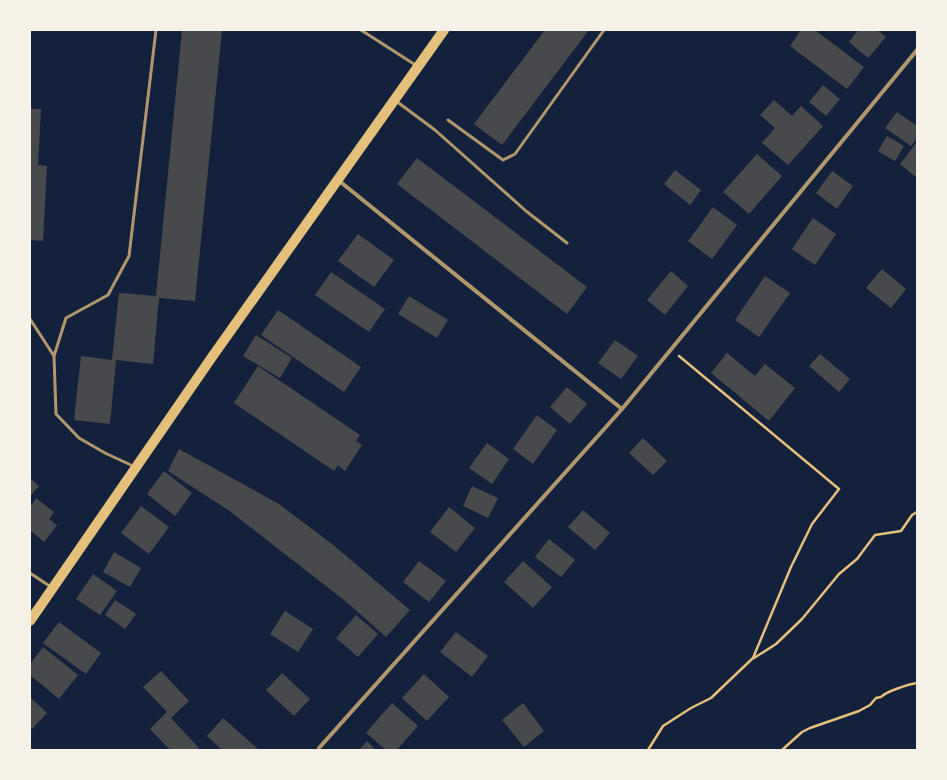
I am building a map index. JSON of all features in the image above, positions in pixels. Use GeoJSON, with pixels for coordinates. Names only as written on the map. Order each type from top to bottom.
{"type":"FeatureCollection","features":[{"type":"Feature","properties":{"kind":"main road"},"geometry":{"type":"LineString","coordinates":[[30,621],[137,468],[212,357],[444,30]]}},
{"type":"Feature","properties":{"kind":"street"},"geometry":{"type":"LineString","coordinates":[[319,748],[622,409],[917,50]]}},
{"type":"Feature","properties":{"kind":"street"},"geometry":{"type":"LineString","coordinates":[[338,179],[622,409]]}},
{"type":"Feature","properties":{"kind":"lane"},"geometry":{"type":"LineString","coordinates":[[137,468],[105,453],[79,438],[56,414],[54,356],[66,318],[108,294],[129,256],[156,30]]}},
{"type":"Feature","properties":{"kind":"lane"},"geometry":{"type":"LineString","coordinates":[[361,30],[418,67]]}},
{"type":"Feature","properties":{"kind":"lane"},"geometry":{"type":"LineString","coordinates":[[448,120],[503,160],[515,154],[604,30]]}},
{"type":"Feature","properties":{"kind":"lane"},"geometry":{"type":"LineString","coordinates":[[394,100],[435,130],[526,211],[567,243]]}},
{"type":"Feature","properties":{"kind":"lane"},"geometry":{"type":"LineString","coordinates":[[30,319],[54,356]]}},
{"type":"Feature","properties":{"kind":"lane"},"geometry":{"type":"LineString","coordinates":[[30,573],[52,588]]}},
{"type":"Feature","properties":{"kind":"path"},"geometry":{"type":"LineString","coordinates":[[671,350],[839,489],[812,524],[791,567],[753,658]]}},
{"type":"Feature","properties":{"kind":"path"},"geometry":{"type":"LineString","coordinates":[[648,750],[664,726],[690,708],[711,698],[753,658],[776,644],[802,619],[839,574],[857,559],[875,535],[901,531],[912,515],[917,512]]}},
{"type":"Feature","properties":{"kind":"path"},"geometry":{"type":"LineString","coordinates":[[782,750],[802,732],[810,728],[859,711],[870,705],[876,698],[881,697],[882,695],[899,687],[917,683]]}},
{"type":"Feature","properties":{"kind":"building"},"geometry":{"type":"Polygon","coordinates":[[[182,30],[222,30],[195,301],[159,298],[153,364],[116,360],[110,424],[74,420],[81,356],[112,360],[119,293],[156,296],[182,30]]]}},
{"type":"Feature","properties":{"kind":"building"},"geometry":{"type":"Polygon","coordinates":[[[545,30],[589,30],[502,145],[474,124],[545,30]]]}},
{"type":"Feature","properties":{"kind":"building"},"geometry":{"type":"Polygon","coordinates":[[[801,30],[815,30],[864,67],[847,89],[790,46],[801,30]]]}},
{"type":"Feature","properties":{"kind":"building"},"geometry":{"type":"Polygon","coordinates":[[[858,30],[877,30],[886,37],[868,58],[849,42],[858,30]]]}},
{"type":"Feature","properties":{"kind":"building"},"geometry":{"type":"Polygon","coordinates":[[[823,85],[840,99],[826,116],[809,102],[823,85]]]}},
{"type":"Feature","properties":{"kind":"building"},"geometry":{"type":"Polygon","coordinates":[[[774,100],[792,116],[801,106],[823,126],[788,165],[762,143],[775,128],[760,115],[774,100]]]}},
{"type":"Feature","properties":{"kind":"building"},"geometry":{"type":"Polygon","coordinates":[[[30,109],[41,109],[38,165],[47,166],[43,241],[30,240],[30,109]]]}},
{"type":"Feature","properties":{"kind":"building"},"geometry":{"type":"Polygon","coordinates":[[[897,112],[917,126],[917,138],[911,146],[885,128],[897,112]]]}},
{"type":"Feature","properties":{"kind":"building"},"geometry":{"type":"Polygon","coordinates":[[[887,136],[904,146],[895,161],[878,151],[887,136]]]}},
{"type":"Feature","properties":{"kind":"building"},"geometry":{"type":"Polygon","coordinates":[[[917,142],[917,178],[900,164],[917,142]]]}},
{"type":"Feature","properties":{"kind":"building"},"geometry":{"type":"Polygon","coordinates":[[[757,154],[782,176],[749,214],[723,192],[757,154]]]}},
{"type":"Feature","properties":{"kind":"building"},"geometry":{"type":"Polygon","coordinates":[[[417,158],[587,287],[567,314],[397,184],[417,158]]]}},
{"type":"Feature","properties":{"kind":"building"},"geometry":{"type":"Polygon","coordinates":[[[675,170],[701,190],[690,205],[664,184],[675,170]]]}},
{"type":"Feature","properties":{"kind":"building"},"geometry":{"type":"Polygon","coordinates":[[[832,171],[853,186],[837,209],[816,193],[832,171]]]}},
{"type":"Feature","properties":{"kind":"building"},"geometry":{"type":"Polygon","coordinates":[[[713,207],[737,225],[712,259],[688,241],[713,207]]]}},
{"type":"Feature","properties":{"kind":"building"},"geometry":{"type":"Polygon","coordinates":[[[813,218],[836,234],[815,265],[792,249],[813,218]]]}},
{"type":"Feature","properties":{"kind":"building"},"geometry":{"type":"Polygon","coordinates":[[[358,234],[394,260],[374,287],[338,261],[358,234]]]}},
{"type":"Feature","properties":{"kind":"building"},"geometry":{"type":"Polygon","coordinates":[[[882,269],[906,289],[891,308],[866,288],[882,269]]]}},
{"type":"Feature","properties":{"kind":"building"},"geometry":{"type":"Polygon","coordinates":[[[671,271],[688,286],[665,315],[647,300],[671,271]]]}},
{"type":"Feature","properties":{"kind":"building"},"geometry":{"type":"Polygon","coordinates":[[[331,272],[385,309],[369,332],[315,295],[331,272]]]}},
{"type":"Feature","properties":{"kind":"building"},"geometry":{"type":"Polygon","coordinates":[[[765,276],[790,293],[759,337],[735,320],[765,276]]]}},
{"type":"Feature","properties":{"kind":"building"},"geometry":{"type":"Polygon","coordinates":[[[409,296],[448,320],[437,338],[398,314],[409,296]]]}},
{"type":"Feature","properties":{"kind":"building"},"geometry":{"type":"Polygon","coordinates":[[[278,310],[361,367],[344,392],[261,335],[278,310]]]}},
{"type":"Feature","properties":{"kind":"building"},"geometry":{"type":"Polygon","coordinates":[[[256,335],[292,358],[280,378],[243,356],[256,335]]]}},
{"type":"Feature","properties":{"kind":"building"},"geometry":{"type":"Polygon","coordinates":[[[615,340],[638,356],[621,379],[598,363],[615,340]]]}},
{"type":"Feature","properties":{"kind":"building"},"geometry":{"type":"Polygon","coordinates":[[[727,353],[755,376],[765,364],[795,388],[769,421],[711,373],[727,353]]]}},
{"type":"Feature","properties":{"kind":"building"},"geometry":{"type":"Polygon","coordinates":[[[820,354],[850,379],[839,392],[809,366],[820,354]]]}},
{"type":"Feature","properties":{"kind":"building"},"geometry":{"type":"Polygon","coordinates":[[[258,366],[360,435],[356,441],[362,445],[345,471],[338,465],[334,471],[234,403],[258,366]]]}},
{"type":"Feature","properties":{"kind":"building"},"geometry":{"type":"Polygon","coordinates":[[[567,387],[587,404],[570,424],[550,407],[567,387]]]}},
{"type":"Feature","properties":{"kind":"building"},"geometry":{"type":"Polygon","coordinates":[[[537,415],[557,430],[533,464],[513,449],[537,415]]]}},
{"type":"Feature","properties":{"kind":"building"},"geometry":{"type":"Polygon","coordinates":[[[643,438],[667,461],[653,475],[629,453],[643,438]]]}},
{"type":"Feature","properties":{"kind":"building"},"geometry":{"type":"Polygon","coordinates":[[[487,443],[509,459],[492,484],[469,468],[487,443]]]}},
{"type":"Feature","properties":{"kind":"building"},"geometry":{"type":"Polygon","coordinates":[[[179,449],[279,504],[332,544],[410,610],[386,637],[349,604],[231,512],[168,471],[179,449]]]}},
{"type":"Feature","properties":{"kind":"building"},"geometry":{"type":"Polygon","coordinates":[[[164,471],[192,493],[175,516],[147,494],[164,471]]]}},
{"type":"Feature","properties":{"kind":"building"},"geometry":{"type":"Polygon","coordinates":[[[30,478],[39,486],[30,496],[30,478]]]}},
{"type":"Feature","properties":{"kind":"building"},"geometry":{"type":"Polygon","coordinates":[[[472,486],[498,498],[488,518],[463,506],[472,486]]]}},
{"type":"Feature","properties":{"kind":"building"},"geometry":{"type":"Polygon","coordinates":[[[36,498],[54,512],[49,519],[57,525],[44,542],[30,530],[30,503],[32,505],[36,498]]]}},
{"type":"Feature","properties":{"kind":"building"},"geometry":{"type":"Polygon","coordinates":[[[141,506],[169,527],[149,554],[121,533],[141,506]]]}},
{"type":"Feature","properties":{"kind":"building"},"geometry":{"type":"Polygon","coordinates":[[[449,507],[475,528],[456,552],[430,532],[449,507]]]}},
{"type":"Feature","properties":{"kind":"building"},"geometry":{"type":"Polygon","coordinates":[[[583,510],[610,533],[595,550],[568,527],[583,510]]]}},
{"type":"Feature","properties":{"kind":"building"},"geometry":{"type":"Polygon","coordinates":[[[549,539],[575,560],[561,577],[535,557],[549,539]]]}},
{"type":"Feature","properties":{"kind":"building"},"geometry":{"type":"Polygon","coordinates":[[[114,552],[141,568],[130,587],[103,572],[114,552]]]}},
{"type":"Feature","properties":{"kind":"building"},"geometry":{"type":"Polygon","coordinates":[[[419,561],[446,581],[429,602],[403,582],[419,561]]]}},
{"type":"Feature","properties":{"kind":"building"},"geometry":{"type":"Polygon","coordinates":[[[523,561],[552,587],[533,608],[504,582],[523,561]]]}},
{"type":"Feature","properties":{"kind":"building"},"geometry":{"type":"Polygon","coordinates":[[[93,574],[117,591],[100,615],[76,599],[93,574]]]}},
{"type":"Feature","properties":{"kind":"building"},"geometry":{"type":"Polygon","coordinates":[[[115,600],[136,614],[125,629],[105,615],[115,600]]]}},
{"type":"Feature","properties":{"kind":"building"},"geometry":{"type":"Polygon","coordinates":[[[285,611],[313,629],[298,652],[270,634],[285,611]]]}},
{"type":"Feature","properties":{"kind":"building"},"geometry":{"type":"Polygon","coordinates":[[[356,615],[378,634],[358,657],[336,638],[356,615]]]}},
{"type":"Feature","properties":{"kind":"building"},"geometry":{"type":"Polygon","coordinates":[[[59,622],[101,653],[86,674],[43,643],[59,622]]]}},
{"type":"Feature","properties":{"kind":"building"},"geometry":{"type":"Polygon","coordinates":[[[456,632],[488,656],[472,677],[440,652],[456,632]]]}},
{"type":"Feature","properties":{"kind":"building"},"geometry":{"type":"Polygon","coordinates":[[[43,647],[78,675],[59,699],[30,675],[30,664],[43,647]]]}},
{"type":"Feature","properties":{"kind":"building"},"geometry":{"type":"Polygon","coordinates":[[[161,671],[189,701],[171,718],[199,748],[196,750],[170,750],[150,729],[167,712],[143,687],[161,671]]]}},
{"type":"Feature","properties":{"kind":"building"},"geometry":{"type":"Polygon","coordinates":[[[282,673],[310,699],[294,716],[266,690],[282,673]]]}},
{"type":"Feature","properties":{"kind":"building"},"geometry":{"type":"Polygon","coordinates":[[[424,674],[449,697],[427,721],[402,698],[424,674]]]}},
{"type":"Feature","properties":{"kind":"building"},"geometry":{"type":"Polygon","coordinates":[[[30,697],[47,713],[32,729],[30,726],[30,697]]]}},
{"type":"Feature","properties":{"kind":"building"},"geometry":{"type":"Polygon","coordinates":[[[392,703],[418,726],[397,750],[386,750],[366,733],[392,703]]]}},
{"type":"Feature","properties":{"kind":"building"},"geometry":{"type":"Polygon","coordinates":[[[523,703],[544,731],[524,747],[502,720],[523,703]]]}},
{"type":"Feature","properties":{"kind":"building"},"geometry":{"type":"Polygon","coordinates":[[[223,718],[259,750],[222,750],[207,736],[223,718]]]}},
{"type":"Feature","properties":{"kind":"building"},"geometry":{"type":"Polygon","coordinates":[[[367,741],[376,750],[359,750],[367,741]]]}}]}
